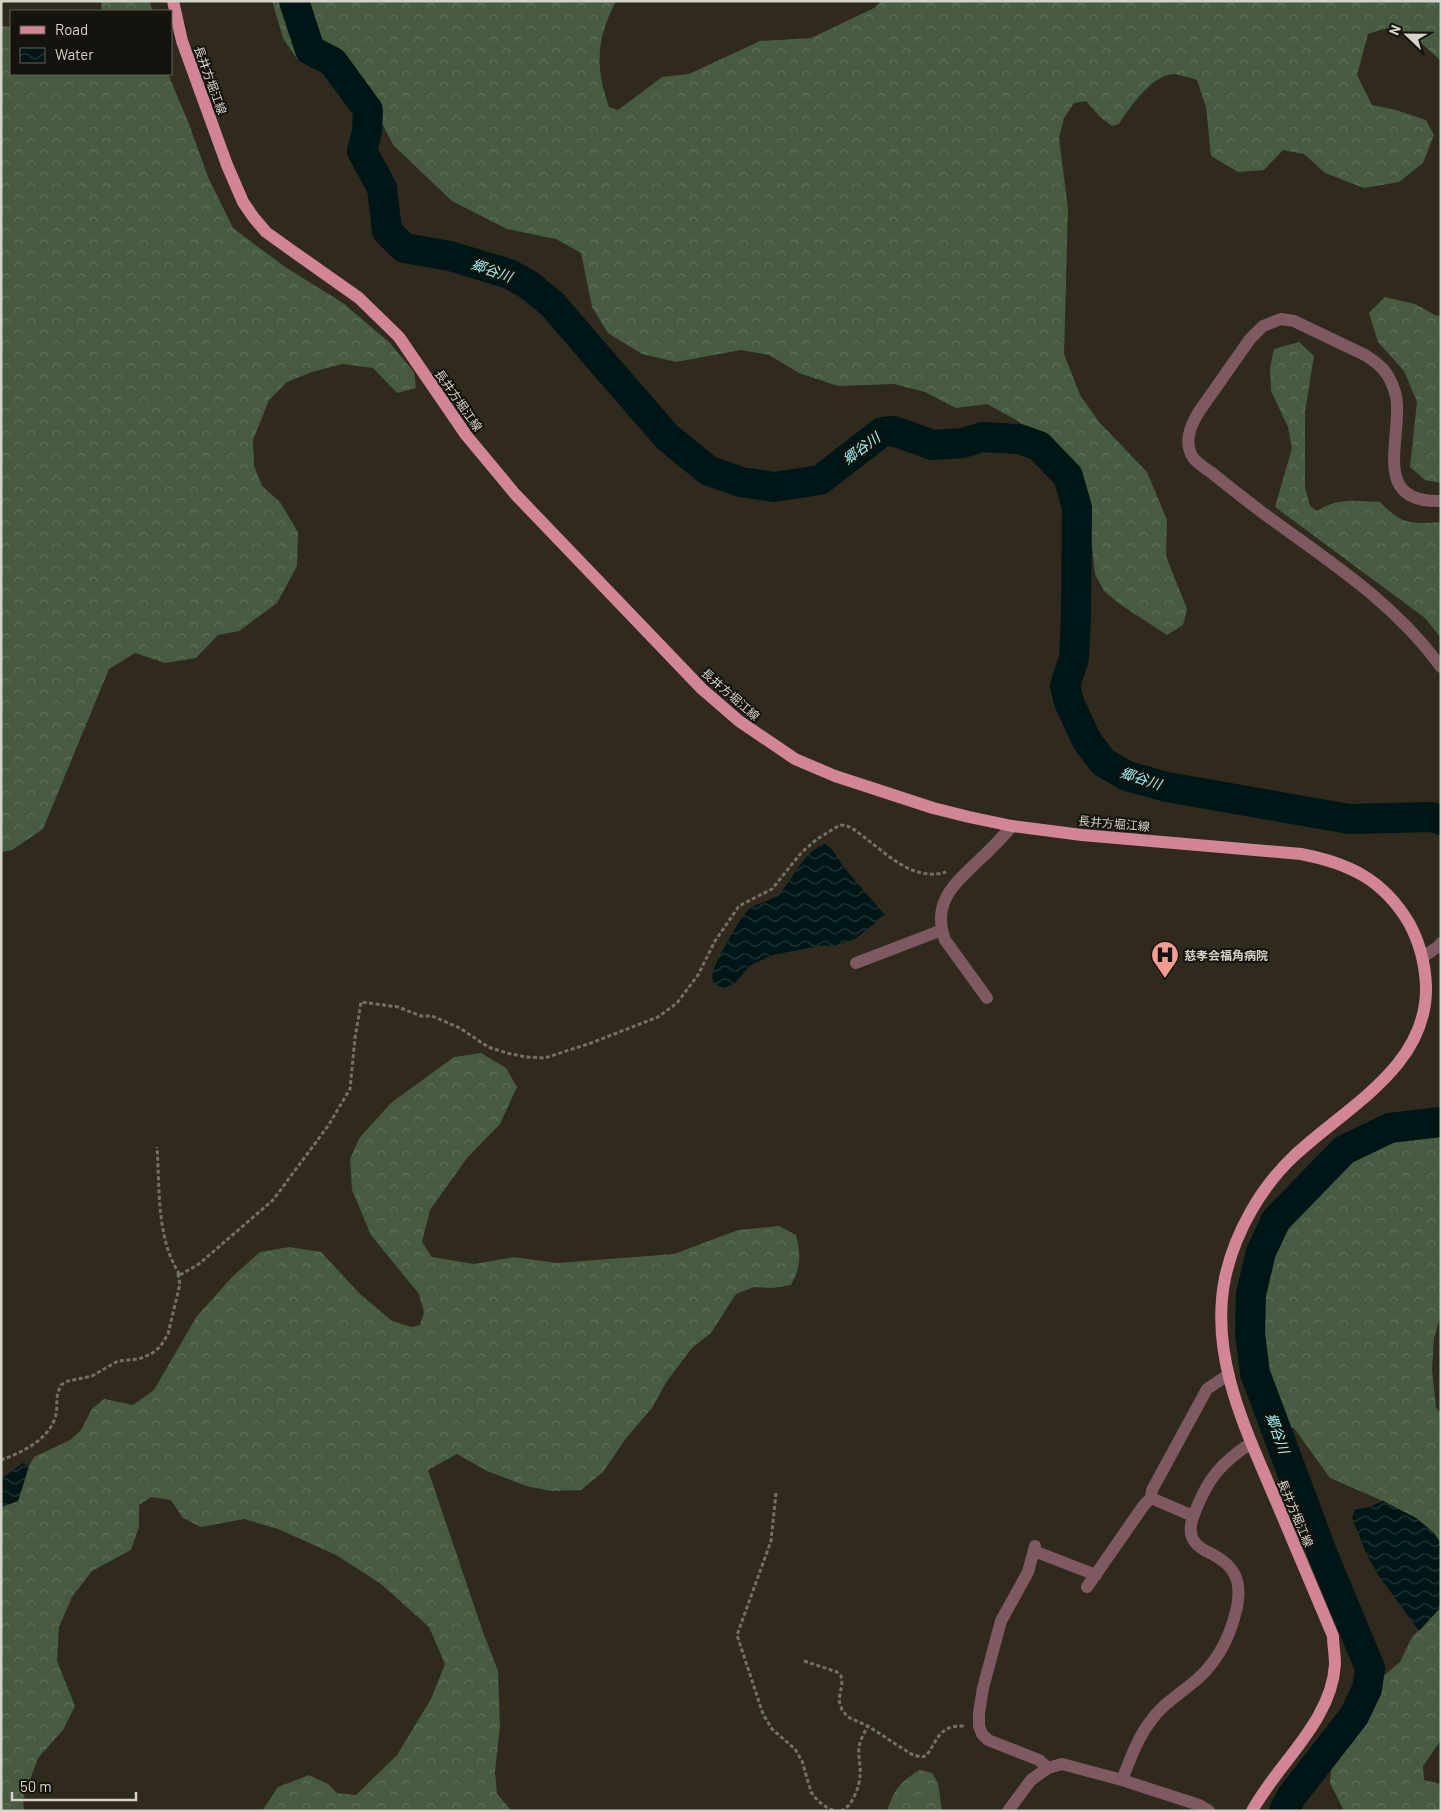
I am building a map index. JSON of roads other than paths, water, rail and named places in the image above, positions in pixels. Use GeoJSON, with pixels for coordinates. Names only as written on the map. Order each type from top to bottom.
{"type":"FeatureCollection","features":[{"type":"Feature","properties":{"kind":"main road","name":"長井方堀江線"},"geometry":{"type":"LineString","coordinates":[[173,1],[182,41],[227,165],[243,202],[254,218],[266,232],[359,298],[399,337],[466,435],[515,494],[702,690],[739,721],[794,758],[835,776],[933,808],[1012,826],[1300,854],[1320,858],[1358,872],[1380,886],[1405,917],[1415,934],[1423,957],[1426,991],[1417,1031],[1406,1053],[1371,1092],[1294,1156],[1263,1192],[1243,1226],[1225,1279],[1220,1328],[1228,1375],[1251,1443],[1332,1636],[1335,1664],[1330,1691],[1320,1716],[1260,1796],[1252,1811]]}},
{"type":"Feature","properties":{"kind":"street"},"geometry":{"type":"LineString","coordinates":[[1441,501],[1418,499],[1407,493],[1398,484],[1394,458],[1397,404],[1388,374],[1376,362],[1365,355],[1294,321],[1281,319],[1263,326],[1250,339],[1191,425],[1188,438],[1194,459],[1233,491],[1365,587],[1398,616],[1425,644],[1441,667]]}},
{"type":"Feature","properties":{"kind":"street"},"geometry":{"type":"LineString","coordinates":[[987,998],[946,940],[942,930],[942,908],[949,889],[1012,826]]}},
{"type":"Feature","properties":{"kind":"street"},"geometry":{"type":"LineString","coordinates":[[856,963],[942,930]]}},
{"type":"Feature","properties":{"kind":"street"},"geometry":{"type":"LineString","coordinates":[[1423,957],[1441,943]]}},
{"type":"Feature","properties":{"kind":"street"},"geometry":{"type":"LineString","coordinates":[[1087,1587],[1144,1505],[1151,1498],[1152,1490],[1207,1388],[1228,1375]]}},
{"type":"Feature","properties":{"kind":"street"},"geometry":{"type":"LineString","coordinates":[[1122,1780],[1137,1741],[1150,1721],[1163,1706],[1190,1686],[1215,1662],[1226,1644],[1237,1606],[1238,1591],[1236,1577],[1230,1566],[1194,1542],[1191,1536],[1191,1523],[1204,1490],[1212,1477],[1234,1454],[1251,1443]]}},
{"type":"Feature","properties":{"kind":"street"},"geometry":{"type":"LineString","coordinates":[[1151,1498],[1193,1516]]}},
{"type":"Feature","properties":{"kind":"street"},"geometry":{"type":"LineString","coordinates":[[1048,1768],[1039,1760],[988,1740],[982,1734],[979,1726],[979,1713],[983,1688],[1001,1622],[1028,1572],[1034,1549],[1096,1575]]}},
{"type":"Feature","properties":{"kind":"street"},"geometry":{"type":"LineString","coordinates":[[1008,1811],[1031,1780],[1048,1768],[1062,1764],[1122,1780],[1199,1805],[1209,1811]]}},
{"type":"Feature","properties":{"kind":"water"},"geometry":{"type":"Polygon","coordinates":[[[825,844],[831,848],[845,869],[885,915],[855,939],[838,945],[819,946],[773,955],[751,965],[734,984],[723,988],[713,983],[713,973],[718,959],[747,911],[781,892],[805,858],[825,844]]]}},
{"type":"Feature","properties":{"kind":"water"},"geometry":{"type":"Polygon","coordinates":[[[23,1463],[29,1466],[18,1501],[1,1507],[1,1479],[23,1463]]]}},
{"type":"Feature","properties":{"kind":"water"},"geometry":{"type":"Polygon","coordinates":[[[1383,1501],[1416,1518],[1434,1533],[1441,1544],[1441,1607],[1419,1631],[1379,1576],[1367,1555],[1352,1518],[1355,1509],[1366,1508],[1383,1501]]]}},
{"type":"Feature","properties":{"kind":"waterway","name":"郷谷川"},"geometry":{"type":"LineString","coordinates":[[294,1],[310,50],[333,62],[368,110],[367,131],[362,151],[382,188],[387,231],[404,248],[450,256],[509,274],[529,285],[552,304],[667,437],[709,471],[741,482],[774,487],[820,480],[882,432],[893,431],[933,445],[963,443],[982,437],[1019,439],[1039,446],[1068,476],[1077,508],[1074,658],[1065,686],[1069,702],[1087,741],[1103,762],[1127,776],[1167,787],[1349,819],[1432,817],[1441,820]]}},
{"type":"Feature","properties":{"kind":"waterway","name":"郷谷川"},"geometry":{"type":"LineString","coordinates":[[1284,1811],[1291,1797],[1354,1716],[1367,1689],[1370,1668],[1323,1555],[1255,1373],[1250,1334],[1251,1294],[1261,1252],[1276,1220],[1344,1150],[1390,1128],[1441,1122]]}},
{"type":"Feature","properties":{"kind":"place","name":"慈孝会福角病院"},"geometry":{"type":"Point","coordinates":[1165,979]}}]}
